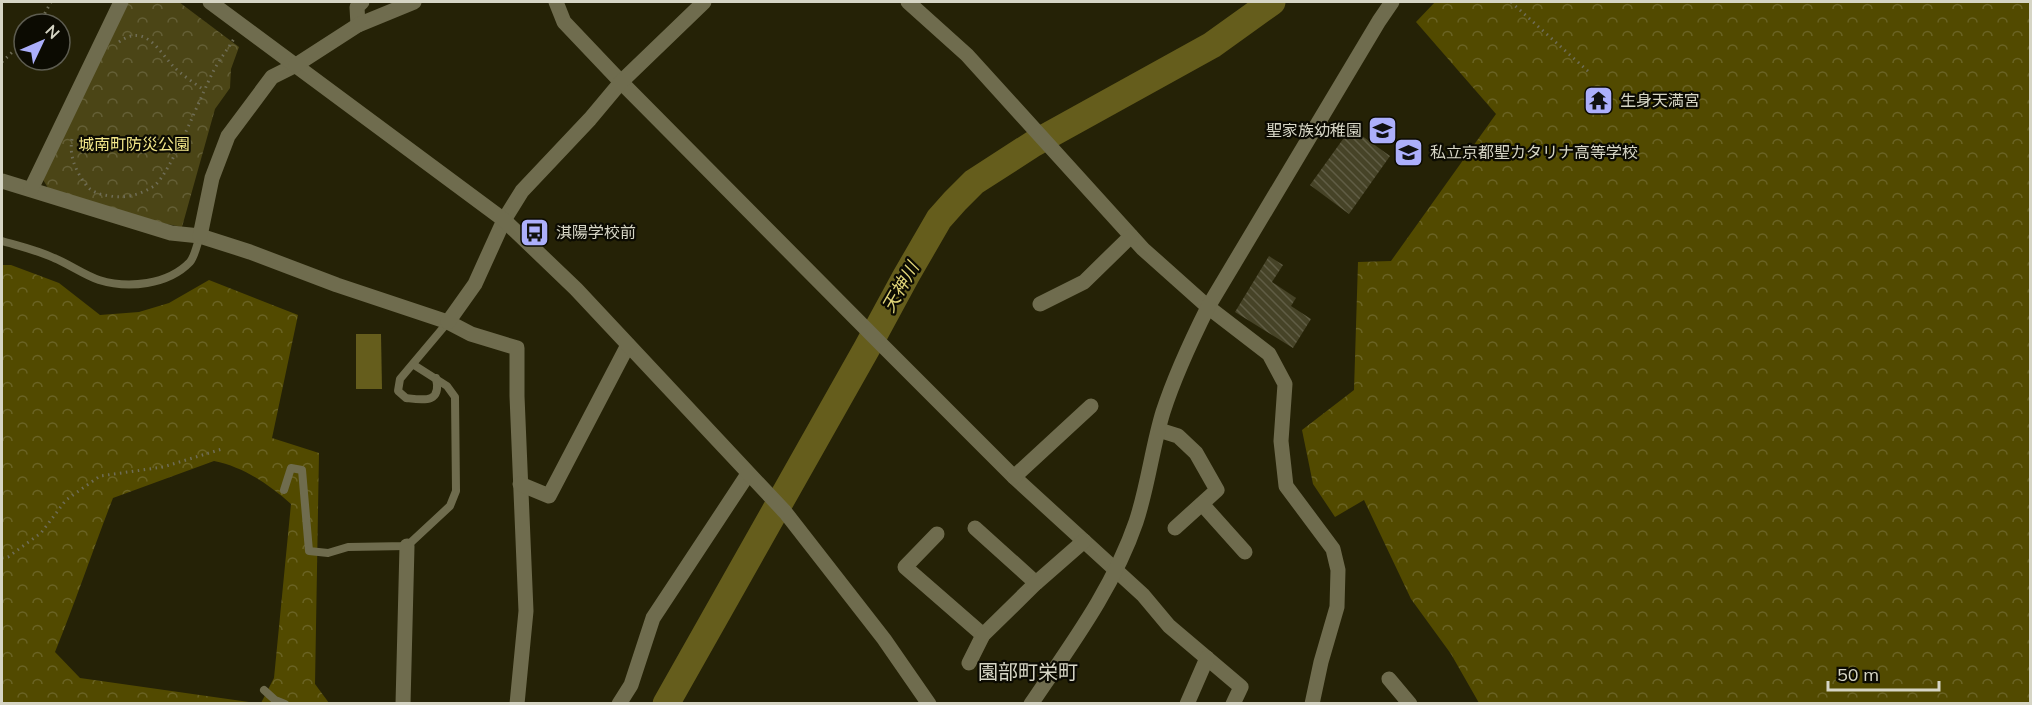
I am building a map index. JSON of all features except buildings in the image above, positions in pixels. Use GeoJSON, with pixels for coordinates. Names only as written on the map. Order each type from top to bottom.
{"type":"FeatureCollection","features":[{"type":"Feature","properties":{"kind":"street"},"geometry":{"type":"LineString","coordinates":[[31,189],[121,2]]}},
{"type":"Feature","properties":{"kind":"street"},"geometry":{"type":"LineString","coordinates":[[210,2],[504,220],[576,290],[785,512],[884,639],[928,704]]}},
{"type":"Feature","properties":{"kind":"street"},"geometry":{"type":"LineString","coordinates":[[358,25],[357,8],[362,2]]}},
{"type":"Feature","properties":{"kind":"street"},"geometry":{"type":"LineString","coordinates":[[200,236],[212,178],[228,136],[272,77],[296,65],[358,25],[414,2]]}},
{"type":"Feature","properties":{"kind":"street"},"geometry":{"type":"LineString","coordinates":[[556,2],[564,22],[867,331],[1014,477],[1143,595],[1169,626],[1241,687],[1233,704]]}},
{"type":"Feature","properties":{"kind":"street"},"geometry":{"type":"LineString","coordinates":[[448,322],[475,284],[504,220],[522,191],[590,119],[621,82],[704,2]]}},
{"type":"Feature","properties":{"kind":"street"},"geometry":{"type":"LineString","coordinates":[[1031,704],[1091,614],[1115,571],[1136,521],[1174,381],[1208,307],[1392,2]]}},
{"type":"Feature","properties":{"kind":"street"},"geometry":{"type":"LineString","coordinates":[[912,3],[967,55],[1131,236],[1208,307],[1269,354],[1285,384],[1281,441],[1286,486],[1333,549],[1338,570],[1337,607],[1312,704]]}},
{"type":"Feature","properties":{"kind":"street"},"geometry":{"type":"LineString","coordinates":[[2,181],[171,233],[200,236],[448,322],[471,334],[517,348],[526,611],[516,690],[517,704]]}},
{"type":"Feature","properties":{"kind":"street"},"geometry":{"type":"LineString","coordinates":[[1040,304],[1083,282],[1131,236]]}},
{"type":"Feature","properties":{"kind":"street"},"geometry":{"type":"LineString","coordinates":[[520,484],[549,496],[628,345]]}},
{"type":"Feature","properties":{"kind":"street"},"geometry":{"type":"LineString","coordinates":[[1014,477],[1092,406]]}},
{"type":"Feature","properties":{"kind":"street"},"geometry":{"type":"LineString","coordinates":[[1159,430],[1178,436],[1196,453],[1217,490],[1175,528]]}},
{"type":"Feature","properties":{"kind":"street"},"geometry":{"type":"LineString","coordinates":[[619,704],[631,685],[653,618],[748,474]]}},
{"type":"Feature","properties":{"kind":"street"},"geometry":{"type":"LineString","coordinates":[[1202,504],[1245,552]]}},
{"type":"Feature","properties":{"kind":"street"},"geometry":{"type":"LineString","coordinates":[[975,528],[1036,583]]}},
{"type":"Feature","properties":{"kind":"street"},"geometry":{"type":"LineString","coordinates":[[937,534],[905,567],[982,635]]}},
{"type":"Feature","properties":{"kind":"street"},"geometry":{"type":"LineString","coordinates":[[969,663],[982,635],[1084,541]]}},
{"type":"Feature","properties":{"kind":"street"},"geometry":{"type":"LineString","coordinates":[[403,704],[408,546]]}},
{"type":"Feature","properties":{"kind":"street"},"geometry":{"type":"LineString","coordinates":[[1187,704],[1208,658]]}},
{"type":"Feature","properties":{"kind":"street"},"geometry":{"type":"LineString","coordinates":[[1389,679],[1410,704]]}},
{"type":"Feature","properties":{"kind":"lane"},"geometry":{"type":"LineString","coordinates":[[2,241],[36,250],[97,279],[129,285],[148,284],[177,272],[191,260],[200,236]]}},
{"type":"Feature","properties":{"kind":"lane"},"geometry":{"type":"LineString","coordinates":[[436,378],[437,391],[430,399],[406,398],[398,391],[398,384],[404,374],[414,365],[448,322]]}},
{"type":"Feature","properties":{"kind":"lane"},"geometry":{"type":"LineString","coordinates":[[284,490],[291,468],[302,470],[309,551],[328,553],[348,547],[408,546],[450,506],[456,491],[455,397],[447,386],[414,365]]}},
{"type":"Feature","properties":{"kind":"lane"},"geometry":{"type":"LineString","coordinates":[[264,690],[275,700],[285,704]]}},
{"type":"Feature","properties":{"kind":"path"},"geometry":{"type":"LineString","coordinates":[[1511,2],[1590,73]]}},
{"type":"Feature","properties":{"kind":"path"},"geometry":{"type":"LineString","coordinates":[[77,130],[71,150],[76,171],[88,189],[103,195],[121,198],[155,185],[168,166],[214,70],[243,26]]}},
{"type":"Feature","properties":{"kind":"path"},"geometry":{"type":"LineString","coordinates":[[115,44],[124,38],[138,36],[152,40],[174,67],[204,90]]}},
{"type":"Feature","properties":{"kind":"path"},"geometry":{"type":"LineString","coordinates":[[2,558],[41,533],[66,501],[100,476],[163,467],[222,449]]}},
{"type":"Feature","properties":{"kind":"green space","name":"城南町防災公園"},"geometry":{"type":"Polygon","coordinates":[[[127,2],[179,2],[239,47],[231,69],[230,88],[215,109],[182,227],[152,221],[48,188],[42,178],[127,2]]]}},
{"type":"Feature","properties":{"kind":"green space"},"geometry":{"type":"Polygon","coordinates":[[[1435,2],[2030,2],[2030,703],[1479,703],[1451,654],[1411,599],[1364,500],[1335,517],[1313,484],[1302,430],[1354,390],[1358,262],[1391,261],[1496,114],[1416,22],[1435,2]]]}},
{"type":"Feature","properties":{"kind":"green space"},"geometry":{"type":"Polygon","coordinates":[[[2,265],[11,265],[59,283],[100,315],[139,312],[169,303],[209,280],[298,315],[272,438],[319,453],[315,684],[329,703],[261,703],[274,678],[291,504],[255,477],[235,467],[214,461],[113,498],[55,652],[80,678],[256,703],[2,703],[2,265]]]}},
{"type":"Feature","properties":{"kind":"shaded area"},"geometry":{"type":"Polygon","coordinates":[[[356,334],[381,334],[382,389],[356,389],[356,334]]]}},
{"type":"Feature","properties":{"kind":"waterway","name":"天神川"},"geometry":{"type":"LineString","coordinates":[[666,704],[939,219],[974,182],[1033,144],[1212,45],[1272,2]]}},
{"type":"Feature","properties":{"kind":"place","name":"生身天満宮"},"geometry":{"type":"Point","coordinates":[1599,100]}},
{"type":"Feature","properties":{"kind":"place","name":"聖家族幼稚園"},"geometry":{"type":"Point","coordinates":[1383,130]}},
{"type":"Feature","properties":{"kind":"place","name":"私立京都聖カタリナ高等学校"},"geometry":{"type":"Point","coordinates":[1409,152]}},
{"type":"Feature","properties":{"kind":"place","name":"淇陽学校前"},"geometry":{"type":"Point","coordinates":[535,232]}},
{"type":"Feature","properties":{"kind":"district","name":"園部町栄町"},"geometry":{"type":"Point","coordinates":[1028,671]}}]}
